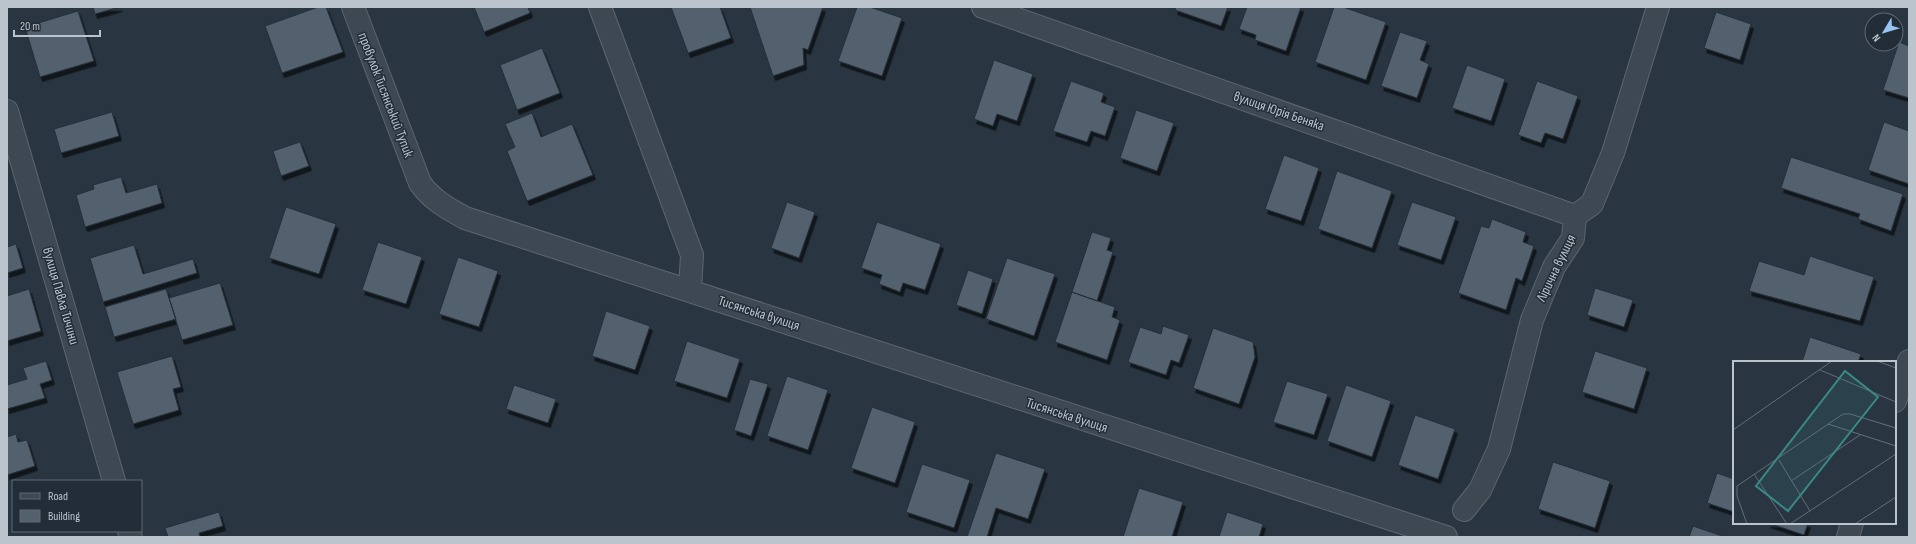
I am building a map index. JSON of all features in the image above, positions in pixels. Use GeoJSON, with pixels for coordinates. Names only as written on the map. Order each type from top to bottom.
{"type":"FeatureCollection","features":[{"type":"Feature","properties":{"kind":"street","name":"провулок Тисянський Тупик"},"geometry":{"type":"LineString","coordinates":[[353,7],[420,183]]}},
{"type":"Feature","properties":{"kind":"street"},"geometry":{"type":"LineString","coordinates":[[600,7],[692,255],[690,290]]}},
{"type":"Feature","properties":{"kind":"street","name":"вулиця Юрія Беняка"},"geometry":{"type":"LineString","coordinates":[[983,7],[1576,216]]}},
{"type":"Feature","properties":{"kind":"street","name":"Лірична вулиця"},"geometry":{"type":"LineString","coordinates":[[1464,510],[1480,490],[1499,449],[1532,320],[1554,267],[1573,238],[1576,216],[1592,204],[1610,160],[1658,7]]}},
{"type":"Feature","properties":{"kind":"street","name":"вулиця Павла Тичини"},"geometry":{"type":"LineString","coordinates":[[7,110],[114,480]]}},
{"type":"Feature","properties":{"kind":"street","name":"Тисянська вулиця"},"geometry":{"type":"LineString","coordinates":[[420,183],[428,194],[443,206],[465,218],[690,290],[1060,413],[1446,537]]}},
{"type":"Feature","properties":{"kind":"street"},"geometry":{"type":"LineString","coordinates":[[1896,398],[1909,361]]}},
{"type":"Feature","properties":{"kind":"street"},"geometry":{"type":"LineString","coordinates":[[1848,537],[1852,524]]}},
{"type":"Feature","properties":{"kind":"building"},"geometry":{"type":"Polygon","coordinates":[[[93,7],[120,7],[95,14],[93,7]]]}},
{"type":"Feature","properties":{"kind":"building"},"geometry":{"type":"Polygon","coordinates":[[[318,7],[326,7],[343,52],[282,73],[265,26],[318,7]]]}},
{"type":"Feature","properties":{"kind":"building"},"geometry":{"type":"Polygon","coordinates":[[[474,7],[528,7],[530,13],[484,32],[474,7]]]}},
{"type":"Feature","properties":{"kind":"building"},"geometry":{"type":"Polygon","coordinates":[[[671,7],[720,7],[731,38],[688,53],[671,7]]]}},
{"type":"Feature","properties":{"kind":"building"},"geometry":{"type":"Polygon","coordinates":[[[750,7],[823,7],[808,50],[803,48],[804,65],[773,76],[750,7]]]}},
{"type":"Feature","properties":{"kind":"building"},"geometry":{"type":"Polygon","coordinates":[[[857,7],[870,7],[902,18],[882,76],[838,61],[857,7]]]}},
{"type":"Feature","properties":{"kind":"building"},"geometry":{"type":"Polygon","coordinates":[[[1176,7],[1228,7],[1221,26],[1175,10],[1176,7]]]}},
{"type":"Feature","properties":{"kind":"building"},"geometry":{"type":"Polygon","coordinates":[[[1247,7],[1301,7],[1286,51],[1255,40],[1256,35],[1239,29],[1247,7]]]}},
{"type":"Feature","properties":{"kind":"building"},"geometry":{"type":"Polygon","coordinates":[[[1334,7],[1343,7],[1386,22],[1366,80],[1315,62],[1334,7]]]}},
{"type":"Feature","properties":{"kind":"building"},"geometry":{"type":"Polygon","coordinates":[[[78,11],[94,61],[40,77],[25,27],[78,11]]]}},
{"type":"Feature","properties":{"kind":"building"},"geometry":{"type":"Polygon","coordinates":[[[1716,12],[1751,24],[1740,60],[1704,48],[1716,12]]]}},
{"type":"Feature","properties":{"kind":"building"},"geometry":{"type":"Polygon","coordinates":[[[1400,32],[1427,41],[1420,60],[1429,64],[1417,98],[1381,86],[1400,32]]]}},
{"type":"Feature","properties":{"kind":"building"},"geometry":{"type":"Polygon","coordinates":[[[1904,44],[1909,46],[1909,98],[1883,90],[1896,52],[1904,52],[1904,44]]]}},
{"type":"Feature","properties":{"kind":"building"},"geometry":{"type":"Polygon","coordinates":[[[542,48],[560,93],[517,110],[500,65],[542,48]]]}},
{"type":"Feature","properties":{"kind":"building"},"geometry":{"type":"Polygon","coordinates":[[[994,60],[1033,74],[1017,121],[997,114],[993,126],[974,119],[994,60]]]}},
{"type":"Feature","properties":{"kind":"building"},"geometry":{"type":"Polygon","coordinates":[[[1467,65],[1505,79],[1491,121],[1452,108],[1467,65]]]}},
{"type":"Feature","properties":{"kind":"building"},"geometry":{"type":"Polygon","coordinates":[[[1071,81],[1104,93],[1101,102],[1115,107],[1105,136],[1091,131],[1087,142],[1053,131],[1071,81]]]}},
{"type":"Feature","properties":{"kind":"building"},"geometry":{"type":"Polygon","coordinates":[[[1537,81],[1578,96],[1563,139],[1545,133],[1541,143],[1518,135],[1537,81]]]}},
{"type":"Feature","properties":{"kind":"building"},"geometry":{"type":"Polygon","coordinates":[[[1136,110],[1174,123],[1157,171],[1120,158],[1136,110]]]}},
{"type":"Feature","properties":{"kind":"building"},"geometry":{"type":"Polygon","coordinates":[[[112,112],[119,136],[61,153],[54,129],[112,112]]]}},
{"type":"Feature","properties":{"kind":"building"},"geometry":{"type":"Polygon","coordinates":[[[532,113],[541,137],[572,124],[593,175],[527,201],[507,151],[515,147],[505,124],[532,113]]]}},
{"type":"Feature","properties":{"kind":"building"},"geometry":{"type":"Polygon","coordinates":[[[1884,122],[1909,131],[1909,184],[1868,170],[1884,122]]]}},
{"type":"Feature","properties":{"kind":"building"},"geometry":{"type":"Polygon","coordinates":[[[300,142],[309,166],[281,176],[273,151],[300,142]]]}},
{"type":"Feature","properties":{"kind":"building"},"geometry":{"type":"Polygon","coordinates":[[[1284,155],[1319,168],[1301,221],[1265,209],[1284,155]]]}},
{"type":"Feature","properties":{"kind":"building"},"geometry":{"type":"Polygon","coordinates":[[[1791,157],[1903,194],[1891,231],[1858,219],[1860,214],[1781,188],[1791,157]]]}},
{"type":"Feature","properties":{"kind":"building"},"geometry":{"type":"Polygon","coordinates":[[[1337,171],[1392,191],[1372,248],[1318,229],[1337,171]]]}},
{"type":"Feature","properties":{"kind":"building"},"geometry":{"type":"Polygon","coordinates":[[[121,177],[126,193],[157,184],[162,203],[85,227],[76,195],[94,189],[93,185],[121,177]]]}},
{"type":"Feature","properties":{"kind":"building"},"geometry":{"type":"Polygon","coordinates":[[[787,202],[815,212],[799,258],[771,248],[787,202]]]}},
{"type":"Feature","properties":{"kind":"building"},"geometry":{"type":"Polygon","coordinates":[[[1412,202],[1456,217],[1441,260],[1397,245],[1412,202]]]}},
{"type":"Feature","properties":{"kind":"building"},"geometry":{"type":"Polygon","coordinates":[[[286,207],[336,224],[319,274],[269,258],[286,207]]]}},
{"type":"Feature","properties":{"kind":"building"},"geometry":{"type":"Polygon","coordinates":[[[1492,219],[1526,232],[1523,242],[1534,246],[1522,281],[1516,278],[1506,310],[1458,293],[1481,226],[1489,228],[1492,219]]]}},
{"type":"Feature","properties":{"kind":"building"},"geometry":{"type":"Polygon","coordinates":[[[877,222],[941,244],[925,290],[903,283],[900,292],[879,284],[882,275],[861,268],[877,222]]]}},
{"type":"Feature","properties":{"kind":"building"},"geometry":{"type":"Polygon","coordinates":[[[1092,232],[1111,238],[1107,250],[1113,252],[1097,301],[1072,292],[1092,232]]]}},
{"type":"Feature","properties":{"kind":"building"},"geometry":{"type":"Polygon","coordinates":[[[378,242],[422,257],[406,304],[362,290],[378,242]]]}},
{"type":"Feature","properties":{"kind":"building"},"geometry":{"type":"Polygon","coordinates":[[[16,244],[23,268],[7,273],[7,247],[16,244]]]}},
{"type":"Feature","properties":{"kind":"building"},"geometry":{"type":"Polygon","coordinates":[[[134,245],[143,274],[193,259],[197,273],[103,302],[90,258],[134,245]]]}},
{"type":"Feature","properties":{"kind":"building"},"geometry":{"type":"Polygon","coordinates":[[[1810,256],[1874,277],[1860,321],[1749,291],[1759,261],[1804,275],[1810,256]]]}},
{"type":"Feature","properties":{"kind":"building"},"geometry":{"type":"Polygon","coordinates":[[[458,257],[498,271],[479,327],[439,314],[458,257]]]}},
{"type":"Feature","properties":{"kind":"building"},"geometry":{"type":"Polygon","coordinates":[[[1007,258],[1055,274],[1034,336],[986,319],[1007,258]]]}},
{"type":"Feature","properties":{"kind":"building"},"geometry":{"type":"Polygon","coordinates":[[[968,270],[993,279],[982,314],[956,305],[968,270]]]}},
{"type":"Feature","properties":{"kind":"building"},"geometry":{"type":"Polygon","coordinates":[[[220,283],[233,325],[182,340],[169,298],[220,283]]]}},
{"type":"Feature","properties":{"kind":"building"},"geometry":{"type":"Polygon","coordinates":[[[1595,288],[1633,300],[1624,327],[1587,315],[1595,288]]]}},
{"type":"Feature","properties":{"kind":"building"},"geometry":{"type":"Polygon","coordinates":[[[29,289],[41,331],[7,341],[7,296],[29,289]]]}},
{"type":"Feature","properties":{"kind":"building"},"geometry":{"type":"Polygon","coordinates":[[[166,289],[176,319],[114,337],[105,307],[166,289]]]}},
{"type":"Feature","properties":{"kind":"building"},"geometry":{"type":"Polygon","coordinates":[[[1072,292],[1115,307],[1112,317],[1120,320],[1107,360],[1055,342],[1072,292]]]}},
{"type":"Feature","properties":{"kind":"building"},"geometry":{"type":"Polygon","coordinates":[[[606,311],[650,326],[635,370],[592,356],[606,311]]]}},
{"type":"Feature","properties":{"kind":"building"},"geometry":{"type":"Polygon","coordinates":[[[1163,326],[1189,335],[1179,363],[1171,360],[1166,375],[1128,362],[1140,327],[1161,334],[1163,326]]]}},
{"type":"Feature","properties":{"kind":"building"},"geometry":{"type":"Polygon","coordinates":[[[1213,328],[1253,342],[1255,357],[1239,404],[1193,388],[1213,328]]]}},
{"type":"Feature","properties":{"kind":"building"},"geometry":{"type":"Polygon","coordinates":[[[1810,337],[1861,354],[1858,361],[1802,361],[1810,337]]]}},
{"type":"Feature","properties":{"kind":"building"},"geometry":{"type":"Polygon","coordinates":[[[687,341],[740,359],[727,398],[674,381],[687,341]]]}},
{"type":"Feature","properties":{"kind":"building"},"geometry":{"type":"Polygon","coordinates":[[[1595,351],[1647,368],[1634,409],[1582,392],[1595,351]]]}},
{"type":"Feature","properties":{"kind":"building"},"geometry":{"type":"Polygon","coordinates":[[[172,356],[181,387],[173,389],[179,410],[133,424],[117,372],[172,356]]]}},
{"type":"Feature","properties":{"kind":"building"},"geometry":{"type":"Polygon","coordinates":[[[46,361],[52,380],[40,384],[45,398],[7,409],[7,385],[27,379],[23,368],[46,361]]]}},
{"type":"Feature","properties":{"kind":"building"},"geometry":{"type":"Polygon","coordinates":[[[787,376],[828,390],[808,450],[767,436],[787,376]]]}},
{"type":"Feature","properties":{"kind":"building"},"geometry":{"type":"Polygon","coordinates":[[[750,379],[768,384],[751,436],[734,430],[750,379]]]}},
{"type":"Feature","properties":{"kind":"building"},"geometry":{"type":"Polygon","coordinates":[[[1287,381],[1328,394],[1314,435],[1273,422],[1287,381]]]}},
{"type":"Feature","properties":{"kind":"building"},"geometry":{"type":"Polygon","coordinates":[[[514,385],[556,399],[548,423],[506,409],[514,385]]]}},
{"type":"Feature","properties":{"kind":"building"},"geometry":{"type":"Polygon","coordinates":[[[1346,385],[1391,401],[1372,457],[1327,441],[1346,385]]]}},
{"type":"Feature","properties":{"kind":"building"},"geometry":{"type":"Polygon","coordinates":[[[872,407],[915,422],[895,483],[851,468],[872,407]]]}},
{"type":"Feature","properties":{"kind":"building"},"geometry":{"type":"Polygon","coordinates":[[[1415,415],[1455,429],[1438,479],[1398,465],[1415,415]]]}},
{"type":"Feature","properties":{"kind":"building"},"geometry":{"type":"Polygon","coordinates":[[[16,434],[18,442],[27,440],[35,466],[7,475],[7,437],[16,434]]]}},
{"type":"Feature","properties":{"kind":"building"},"geometry":{"type":"Polygon","coordinates":[[[996,453],[1045,469],[1028,519],[996,508],[987,537],[967,537],[996,453]]]}},
{"type":"Feature","properties":{"kind":"building"},"geometry":{"type":"Polygon","coordinates":[[[1553,462],[1610,481],[1595,528],[1538,509],[1553,462]]]}},
{"type":"Feature","properties":{"kind":"building"},"geometry":{"type":"Polygon","coordinates":[[[922,464],[970,480],[954,528],[906,512],[922,464]]]}},
{"type":"Feature","properties":{"kind":"building"},"geometry":{"type":"Polygon","coordinates":[[[1717,473],[1733,479],[1733,512],[1707,503],[1717,473]]]}},
{"type":"Feature","properties":{"kind":"building"},"geometry":{"type":"Polygon","coordinates":[[[1139,488],[1183,502],[1172,537],[1123,537],[1139,488]]]}},
{"type":"Feature","properties":{"kind":"building"},"geometry":{"type":"Polygon","coordinates":[[[219,512],[223,526],[199,533],[200,537],[168,537],[165,528],[219,512]]]}},
{"type":"Feature","properties":{"kind":"building"},"geometry":{"type":"Polygon","coordinates":[[[1227,512],[1263,524],[1259,537],[1219,537],[1227,512]]]}},
{"type":"Feature","properties":{"kind":"building"},"geometry":{"type":"Polygon","coordinates":[[[1771,524],[1808,524],[1804,535],[1771,524]]]}},
{"type":"Feature","properties":{"kind":"building"},"geometry":{"type":"Polygon","coordinates":[[[1693,526],[1725,537],[1689,537],[1693,526]]]}}]}
